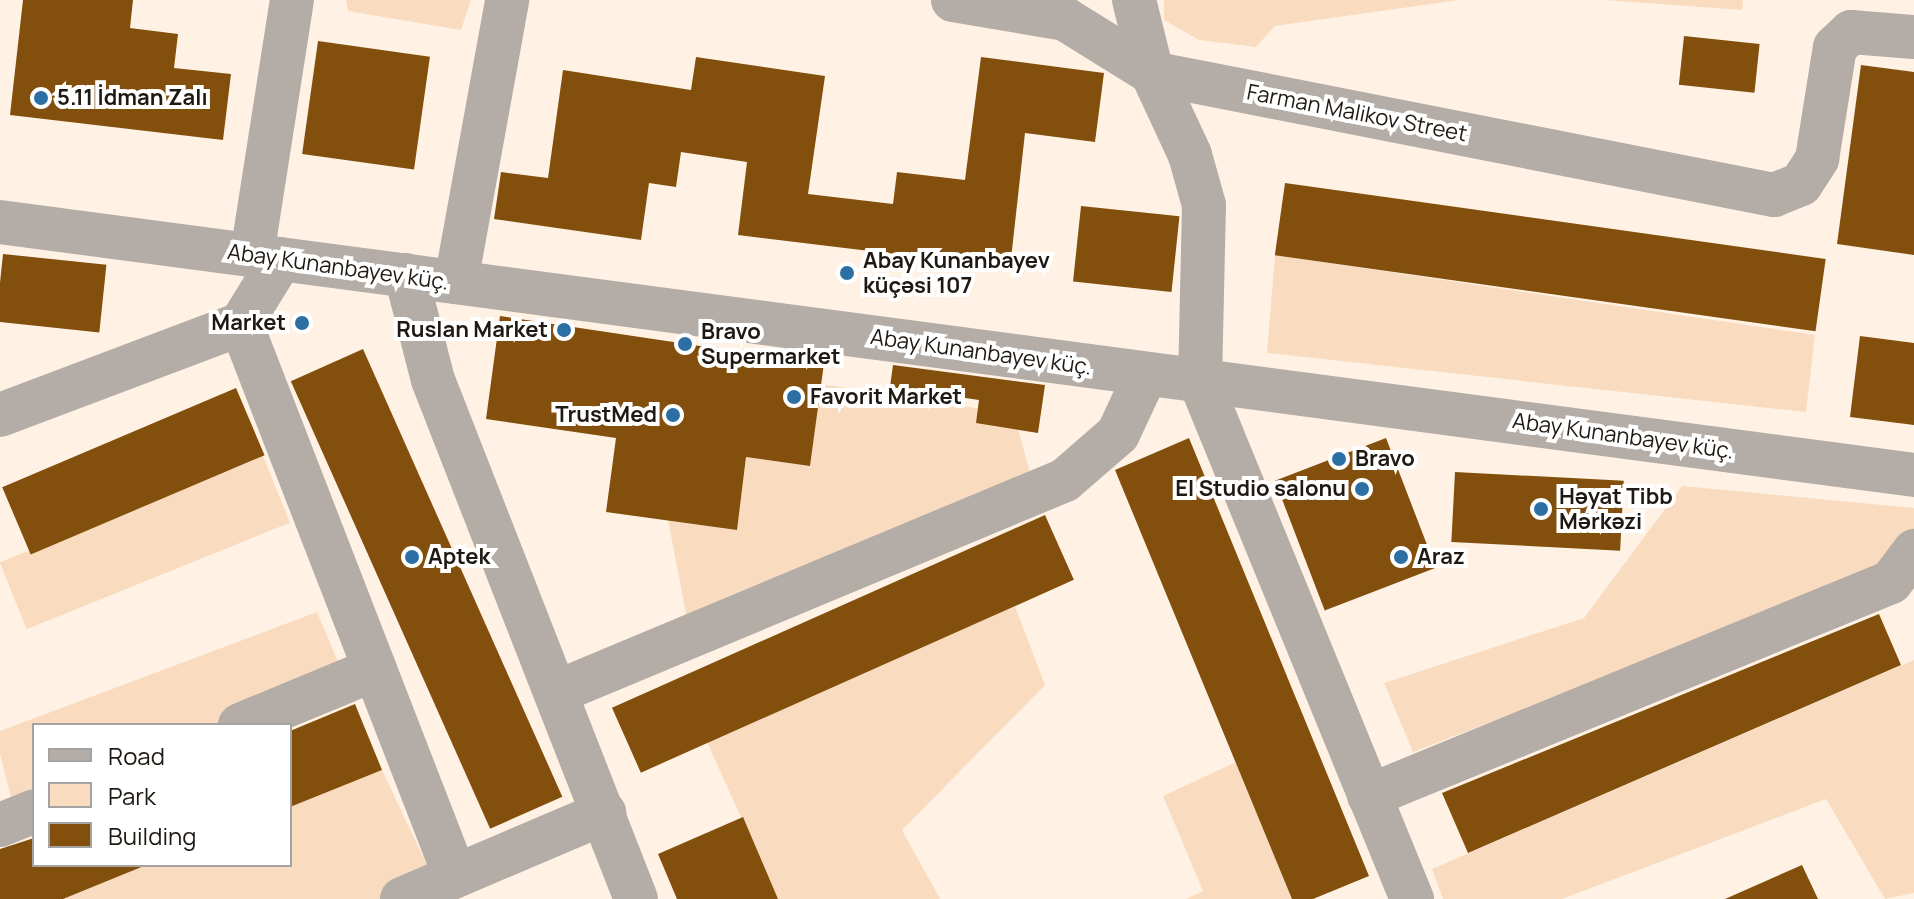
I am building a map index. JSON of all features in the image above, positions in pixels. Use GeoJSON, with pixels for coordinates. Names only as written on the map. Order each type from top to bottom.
{"type":"FeatureCollection","features":[{"type":"Feature","properties":{"kind":"street"},"geometry":{"type":"LineString","coordinates":[[292,0],[267,257],[241,324],[455,876]]}},
{"type":"Feature","properties":{"kind":"street"},"geometry":{"type":"LineString","coordinates":[[456,282],[507,0]]}},
{"type":"Feature","properties":{"kind":"street","name":"Farman Malikov Street"},"geometry":{"type":"LineString","coordinates":[[953,0],[1065,19],[1152,73],[1774,195],[1801,184],[1817,159],[1835,47],[1851,32],[1893,23]]}},
{"type":"Feature","properties":{"kind":"street"},"geometry":{"type":"LineString","coordinates":[[1134,0],[1152,73],[1190,155],[1204,205],[1200,381],[1412,899]]}},
{"type":"Feature","properties":{"kind":"street","name":"Abay Kunanbayev küç."},"geometry":{"type":"LineString","coordinates":[[0,222],[1914,475]]}},
{"type":"Feature","properties":{"kind":"street"},"geometry":{"type":"LineString","coordinates":[[406,275],[433,380],[636,899]]}},
{"type":"Feature","properties":{"kind":"street"},"geometry":{"type":"LineString","coordinates":[[2,407],[241,324]]}},
{"type":"Feature","properties":{"kind":"street"},"geometry":{"type":"LineString","coordinates":[[557,692],[1065,480],[1118,434],[1146,374]]}},
{"type":"Feature","properties":{"kind":"street"},"geometry":{"type":"LineString","coordinates":[[1369,796],[1891,582],[1914,551]]}},
{"type":"Feature","properties":{"kind":"street"},"geometry":{"type":"LineString","coordinates":[[245,723],[375,669]]}},
{"type":"Feature","properties":{"kind":"street"},"geometry":{"type":"LineString","coordinates":[[0,825],[32,812]]}},
{"type":"Feature","properties":{"kind":"street"},"geometry":{"type":"LineString","coordinates":[[402,899],[604,813]]}},
{"type":"Feature","properties":{"kind":"green space"},"geometry":{"type":"Polygon","coordinates":[[[346,0],[471,0],[461,30],[348,11],[346,0]]]}},
{"type":"Feature","properties":{"kind":"green space"},"geometry":{"type":"Polygon","coordinates":[[[1164,0],[1459,0],[1275,26],[1256,47],[1199,40],[1164,20],[1164,0]]]}},
{"type":"Feature","properties":{"kind":"green space"},"geometry":{"type":"Polygon","coordinates":[[[1604,0],[1743,0],[1742,10],[1604,0]]]}},
{"type":"Feature","properties":{"kind":"green space"},"geometry":{"type":"Polygon","coordinates":[[[1275,255],[1815,335],[1806,412],[1267,353],[1275,255]]]}},
{"type":"Feature","properties":{"kind":"green space"},"geometry":{"type":"Polygon","coordinates":[[[821,384],[1014,414],[1036,495],[692,645],[668,520],[736,530],[746,457],[810,466],[821,384]]]}},
{"type":"Feature","properties":{"kind":"green space"},"geometry":{"type":"Polygon","coordinates":[[[263,456],[290,523],[27,629],[0,562],[263,456]]]}},
{"type":"Feature","properties":{"kind":"green space"},"geometry":{"type":"Polygon","coordinates":[[[1682,486],[1914,508],[1914,559],[1413,752],[1384,683],[1584,618],[1682,486]]]}},
{"type":"Feature","properties":{"kind":"green space"},"geometry":{"type":"Polygon","coordinates":[[[1015,606],[1045,685],[902,830],[940,899],[778,899],[706,740],[1015,606]]]}},
{"type":"Feature","properties":{"kind":"green space"},"geometry":{"type":"Polygon","coordinates":[[[317,612],[355,702],[292,727],[292,723],[32,723],[32,833],[21,837],[0,754],[0,731],[317,612]]]}},
{"type":"Feature","properties":{"kind":"green space"},"geometry":{"type":"Polygon","coordinates":[[[1914,660],[1914,893],[1885,899],[1826,799],[1562,899],[1443,899],[1432,869],[1914,660]]]}},
{"type":"Feature","properties":{"kind":"green space"},"geometry":{"type":"Polygon","coordinates":[[[1236,762],[1292,899],[1186,899],[1203,891],[1163,796],[1236,762]]]}},
{"type":"Feature","properties":{"kind":"green space"},"geometry":{"type":"Polygon","coordinates":[[[382,770],[443,899],[63,899],[142,867],[292,867],[292,806],[382,770]]]}},
{"type":"Feature","properties":{"kind":"building"},"geometry":{"type":"Polygon","coordinates":[[[23,0],[133,0],[130,28],[178,34],[174,68],[231,74],[223,140],[10,115],[23,0]]]}},
{"type":"Feature","properties":{"kind":"building"},"geometry":{"type":"Polygon","coordinates":[[[1684,36],[1760,44],[1754,93],[1679,85],[1684,36]]]}},
{"type":"Feature","properties":{"kind":"building"},"geometry":{"type":"Polygon","coordinates":[[[318,41],[430,57],[414,170],[302,154],[318,41]]]}},
{"type":"Feature","properties":{"kind":"building"},"geometry":{"type":"Polygon","coordinates":[[[696,57],[825,76],[808,194],[893,204],[897,172],[965,180],[981,57],[1104,73],[1095,142],[1025,133],[1010,268],[738,235],[747,162],[681,152],[676,187],[649,183],[641,240],[494,219],[501,172],[548,178],[563,70],[691,90],[696,57]]]}},
{"type":"Feature","properties":{"kind":"building"},"geometry":{"type":"Polygon","coordinates":[[[1861,65],[1914,72],[1914,255],[1837,244],[1861,65]]]}},
{"type":"Feature","properties":{"kind":"building"},"geometry":{"type":"Polygon","coordinates":[[[1285,183],[1826,259],[1816,331],[1275,255],[1285,183]]]}},
{"type":"Feature","properties":{"kind":"building"},"geometry":{"type":"Polygon","coordinates":[[[1081,206],[1179,216],[1172,292],[1073,282],[1081,206]]]}},
{"type":"Feature","properties":{"kind":"building"},"geometry":{"type":"Polygon","coordinates":[[[3,254],[106,265],[99,332],[0,322],[3,254]]]}},
{"type":"Feature","properties":{"kind":"building"},"geometry":{"type":"Polygon","coordinates":[[[500,316],[760,355],[761,348],[825,356],[810,466],[746,457],[737,530],[606,512],[616,438],[486,419],[500,316]]]}},
{"type":"Feature","properties":{"kind":"building"},"geometry":{"type":"Polygon","coordinates":[[[1860,336],[1914,343],[1914,425],[1850,417],[1860,336]]]}},
{"type":"Feature","properties":{"kind":"building"},"geometry":{"type":"Polygon","coordinates":[[[363,349],[562,797],[490,829],[291,381],[363,349]]]}},
{"type":"Feature","properties":{"kind":"building"},"geometry":{"type":"Polygon","coordinates":[[[893,365],[1045,385],[1038,433],[976,423],[979,400],[890,387],[893,365]]]}},
{"type":"Feature","properties":{"kind":"building"},"geometry":{"type":"Polygon","coordinates":[[[236,388],[265,455],[31,554],[2,487],[236,388]]]}},
{"type":"Feature","properties":{"kind":"building"},"geometry":{"type":"Polygon","coordinates":[[[1189,438],[1369,876],[1313,899],[1292,899],[1115,470],[1189,438]]]}},
{"type":"Feature","properties":{"kind":"building"},"geometry":{"type":"Polygon","coordinates":[[[1386,438],[1436,568],[1325,610],[1275,481],[1386,438]]]}},
{"type":"Feature","properties":{"kind":"building"},"geometry":{"type":"Polygon","coordinates":[[[1455,472],[1624,481],[1620,551],[1451,542],[1455,472]]]}},
{"type":"Feature","properties":{"kind":"building"},"geometry":{"type":"Polygon","coordinates":[[[1045,515],[1074,580],[641,773],[612,708],[1045,515]]]}},
{"type":"Feature","properties":{"kind":"building"},"geometry":{"type":"Polygon","coordinates":[[[1879,614],[1901,665],[1468,853],[1442,793],[1879,614]]]}},
{"type":"Feature","properties":{"kind":"building"},"geometry":{"type":"Polygon","coordinates":[[[355,704],[382,770],[292,806],[292,730],[355,704]]]}},
{"type":"Feature","properties":{"kind":"building"},"geometry":{"type":"Polygon","coordinates":[[[743,817],[778,899],[677,899],[658,854],[743,817]]]}},
{"type":"Feature","properties":{"kind":"building"},"geometry":{"type":"Polygon","coordinates":[[[32,839],[32,867],[142,867],[63,899],[0,899],[0,849],[32,839]]]}},
{"type":"Feature","properties":{"kind":"building"},"geometry":{"type":"Polygon","coordinates":[[[1802,865],[1818,899],[1725,899],[1802,865]]]}},
{"type":"Feature","properties":{"kind":"place","name":"5.11 İdman Zalı"},"geometry":{"type":"Point","coordinates":[41,98]}},
{"type":"Feature","properties":{"kind":"place","name":"Abay Kunanbayev küçəsi 107"},"geometry":{"type":"Point","coordinates":[847,273]}},
{"type":"Feature","properties":{"kind":"place","name":"Market"},"geometry":{"type":"Point","coordinates":[302,323]}},
{"type":"Feature","properties":{"kind":"place","name":"Ruslan Market"},"geometry":{"type":"Point","coordinates":[564,330]}},
{"type":"Feature","properties":{"kind":"place","name":"Bravo Supermarket"},"geometry":{"type":"Point","coordinates":[685,344]}},
{"type":"Feature","properties":{"kind":"place","name":"Favorit Market"},"geometry":{"type":"Point","coordinates":[794,397]}},
{"type":"Feature","properties":{"kind":"place","name":"TrustMed"},"geometry":{"type":"Point","coordinates":[673,415]}},
{"type":"Feature","properties":{"kind":"place","name":"Bravo"},"geometry":{"type":"Point","coordinates":[1339,459]}},
{"type":"Feature","properties":{"kind":"place","name":"El Studio salonu"},"geometry":{"type":"Point","coordinates":[1362,489]}},
{"type":"Feature","properties":{"kind":"place","name":"Həyat Tibb Mərkəzi"},"geometry":{"type":"Point","coordinates":[1541,509]}},
{"type":"Feature","properties":{"kind":"place","name":"Aptek"},"geometry":{"type":"Point","coordinates":[412,557]}},
{"type":"Feature","properties":{"kind":"place","name":"Araz"},"geometry":{"type":"Point","coordinates":[1401,557]}}]}
